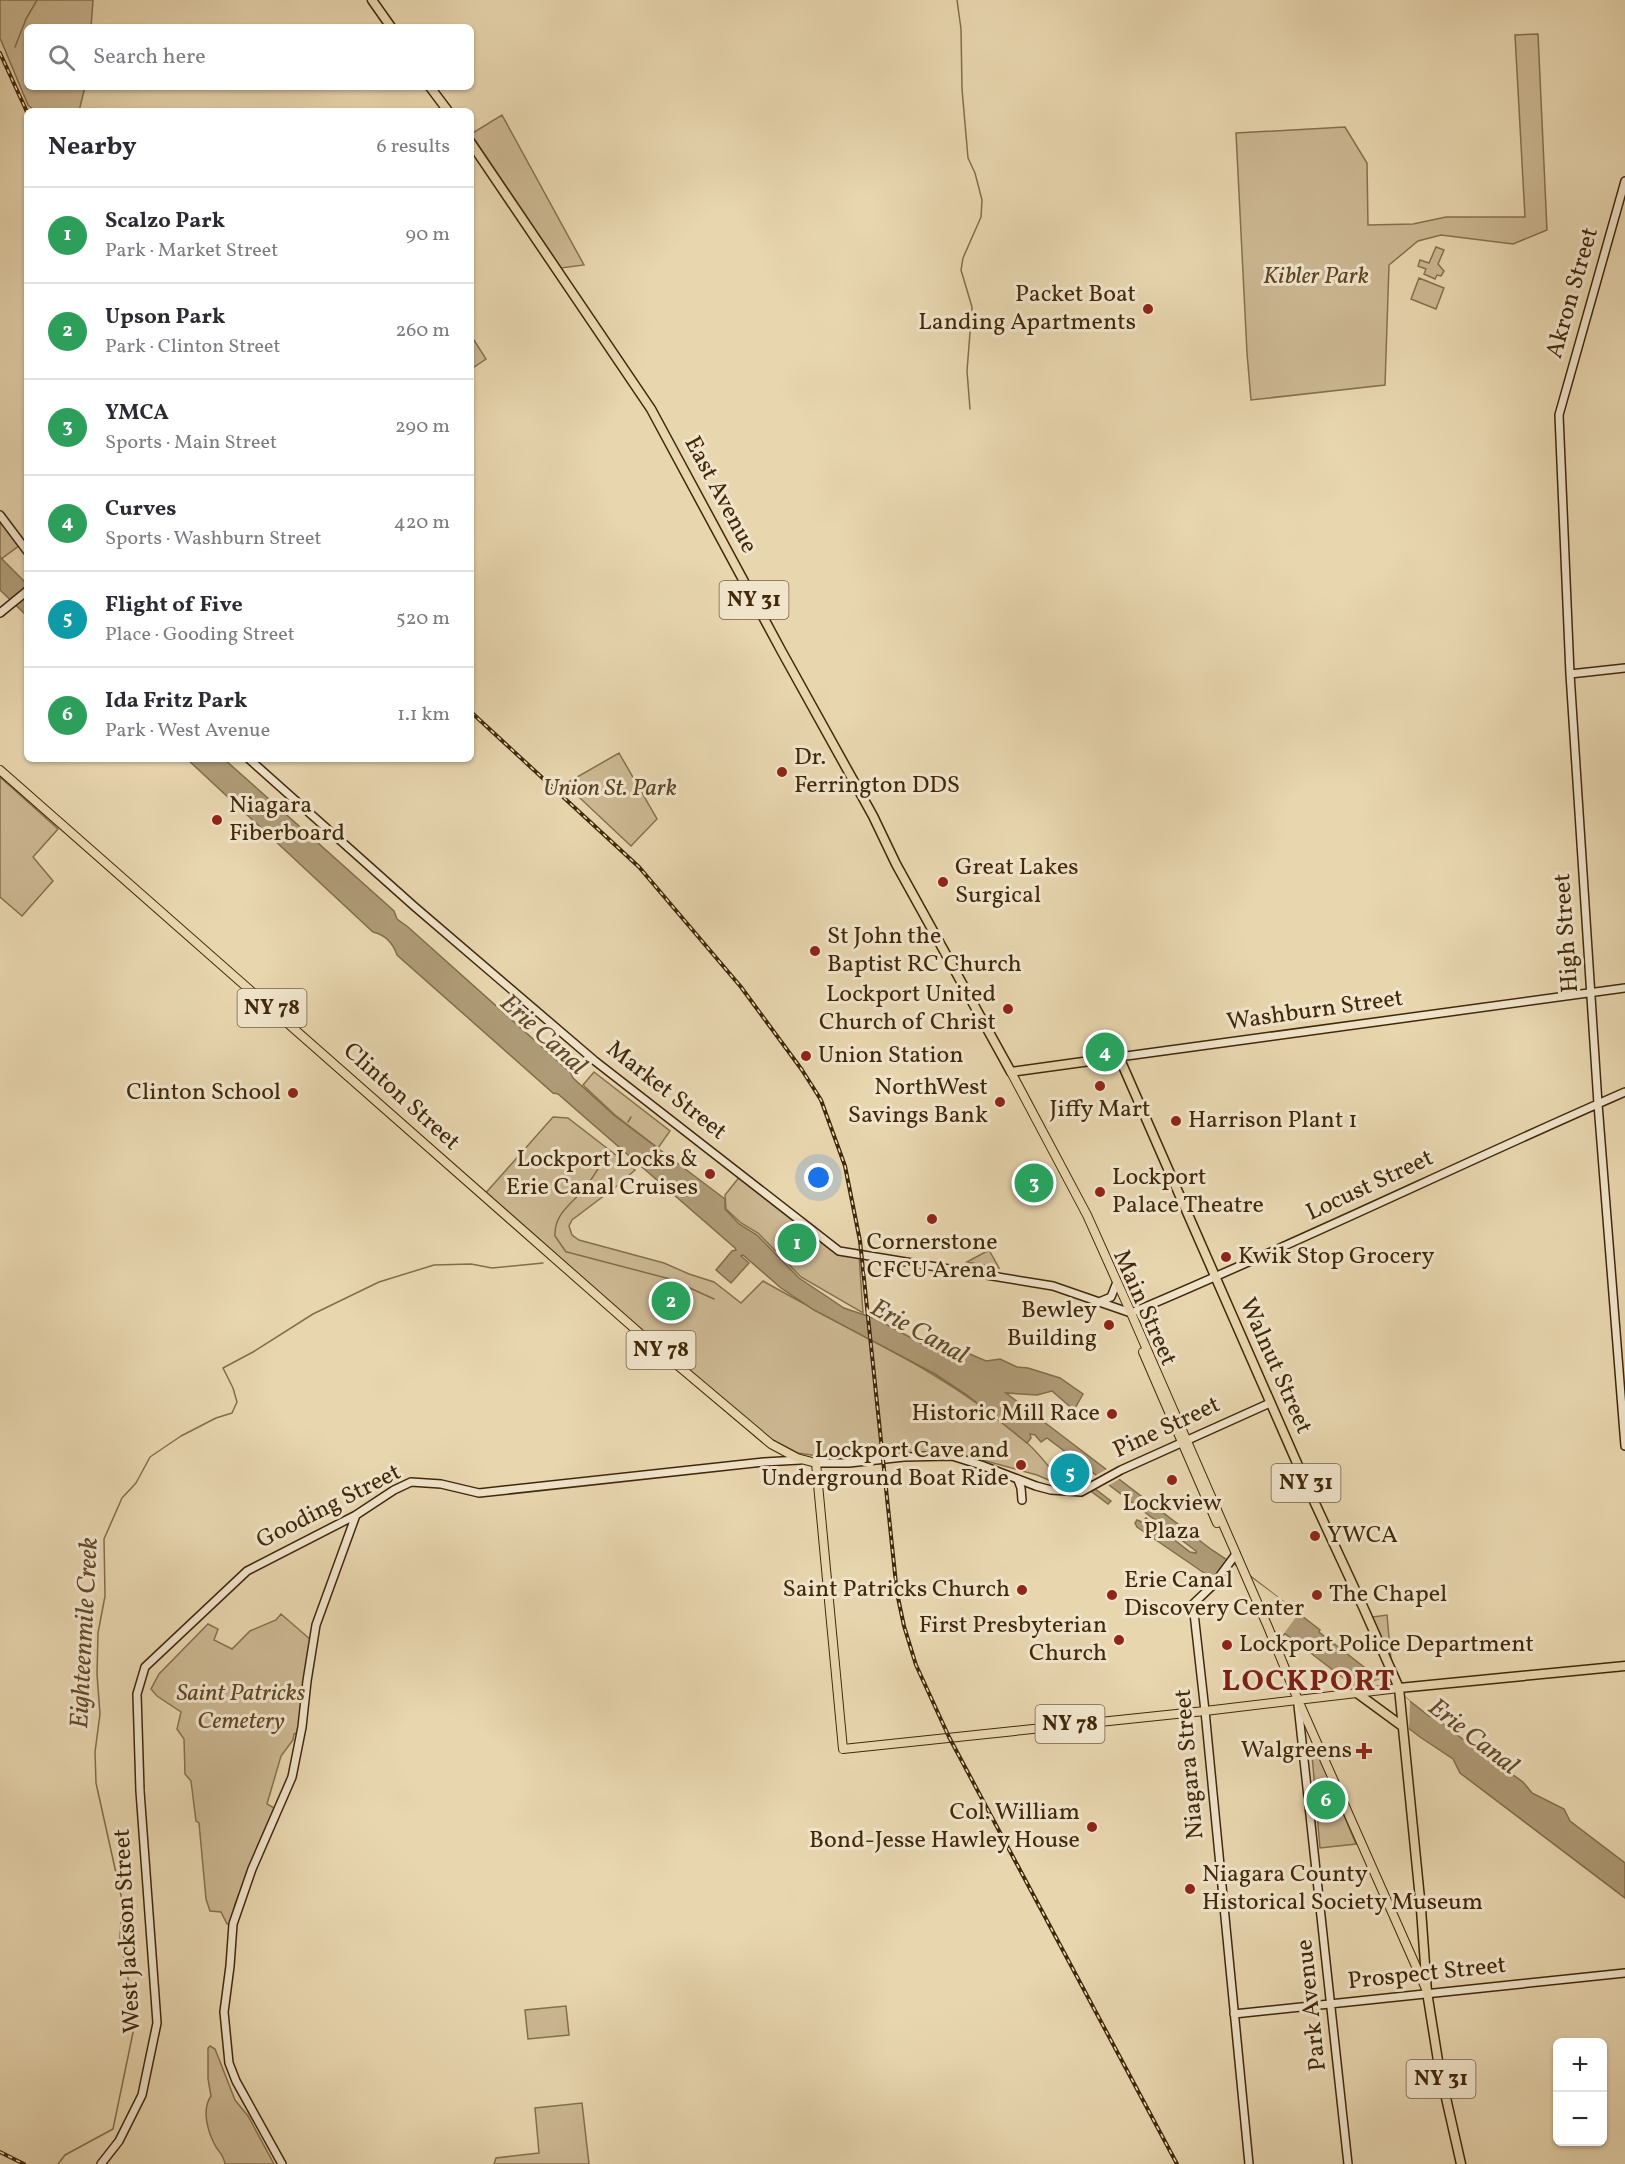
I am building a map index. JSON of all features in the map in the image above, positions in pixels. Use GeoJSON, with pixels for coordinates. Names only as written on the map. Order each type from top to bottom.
{"type":"FeatureCollection","features":[{"type":"Feature","properties":{"kind":"highway"},"geometry":{"type":"LineString","coordinates":[[372,0],[389,24]]}},
{"type":"Feature","properties":{"kind":"highway"},"geometry":{"type":"LineString","coordinates":[[432,90],[445,108]]}},
{"type":"Feature","properties":{"kind":"highway","name":"East Avenue"},"geometry":{"type":"LineString","coordinates":[[474,147],[651,409],[1011,1072]]}},
{"type":"Feature","properties":{"kind":"highway","name":"Washburn Street"},"geometry":{"type":"LineString","coordinates":[[1011,1072],[1119,1057]]}},
{"type":"Feature","properties":{"kind":"highway","name":"Walnut Street"},"geometry":{"type":"LineString","coordinates":[[1119,1057],[1398,1689]]}},
{"type":"Feature","properties":{"kind":"highway","name":"NY 78"},"geometry":{"type":"LineString","coordinates":[[1398,1689],[1625,1666]]}},
{"type":"Feature","properties":{"kind":"highway","name":"NY 31"},"geometry":{"type":"LineString","coordinates":[[1398,1689],[1421,1909],[1427,1992],[1439,2067],[1461,2164]]}},
{"type":"Feature","properties":{"kind":"highway"},"geometry":{"type":"LineString","coordinates":[[1354,1693],[1402,1730]]}},
{"type":"Feature","properties":{"kind":"main road","name":"Clinton Street"},"geometry":{"type":"LineString","coordinates":[[0,770],[543,1249],[759,1435],[780,1450]]}},
{"type":"Feature","properties":{"kind":"main road","name":"Main Street"},"geometry":{"type":"LineString","coordinates":[[1011,1072],[1087,1215],[1236,1562],[1427,1992]]}},
{"type":"Feature","properties":{"kind":"main road","name":"Gooding Street"},"geometry":{"type":"LineString","coordinates":[[780,1450],[816,1463]]}},
{"type":"Feature","properties":{"kind":"main road","name":"NY 78"},"geometry":{"type":"LineString","coordinates":[[816,1463],[843,1749],[1398,1689]]}},
{"type":"Feature","properties":{"kind":"street","name":"Akron Street"},"geometry":{"type":"LineString","coordinates":[[1559,415],[1625,181]]}},
{"type":"Feature","properties":{"kind":"street","name":"High Street"},"geometry":{"type":"LineString","coordinates":[[1559,415],[1570,674],[1598,1104],[1625,1446]]}},
{"type":"Feature","properties":{"kind":"street"},"geometry":{"type":"LineString","coordinates":[[0,515],[24,547]]}},
{"type":"Feature","properties":{"kind":"street"},"geometry":{"type":"LineString","coordinates":[[0,613],[24,593]]}},
{"type":"Feature","properties":{"kind":"street"},"geometry":{"type":"LineString","coordinates":[[1570,674],[1625,668]]}},
{"type":"Feature","properties":{"kind":"street","name":"Market Street"},"geometry":{"type":"LineString","coordinates":[[252,762],[415,907],[591,1057],[839,1251],[1046,1284],[1128,1312]]}},
{"type":"Feature","properties":{"kind":"street","name":"Washburn Street"},"geometry":{"type":"LineString","coordinates":[[1119,1057],[1625,987]]}},
{"type":"Feature","properties":{"kind":"street","name":"Locust Street"},"geometry":{"type":"LineString","coordinates":[[1128,1312],[1216,1277],[1625,1092]]}},
{"type":"Feature","properties":{"kind":"street"},"geometry":{"type":"LineString","coordinates":[[1099,1302],[1111,1297],[1116,1285]]}},
{"type":"Feature","properties":{"kind":"street","name":"Pine Street"},"geometry":{"type":"LineString","coordinates":[[1081,1492],[1120,1470],[1270,1403]]}},
{"type":"Feature","properties":{"kind":"street"},"geometry":{"type":"LineString","coordinates":[[764,1462],[779,1456],[780,1450]]}},
{"type":"Feature","properties":{"kind":"street","name":"Gooding Street"},"geometry":{"type":"LineString","coordinates":[[816,1463],[952,1456],[1051,1490],[1081,1492]]}},
{"type":"Feature","properties":{"kind":"street","name":"Gooding Street"},"geometry":{"type":"LineString","coordinates":[[140,1791],[137,1694],[145,1667],[247,1571],[356,1515],[394,1490],[411,1482],[441,1484],[479,1493],[764,1462],[805,1460]]}},
{"type":"Feature","properties":{"kind":"street"},"geometry":{"type":"LineString","coordinates":[[1018,1480],[1022,1500]]}},
{"type":"Feature","properties":{"kind":"street"},"geometry":{"type":"LineString","coordinates":[[282,2164],[236,2081],[229,2063],[224,2012],[233,1924],[252,1869],[292,1777],[302,1727],[316,1625],[356,1515]]}},
{"type":"Feature","properties":{"kind":"street","name":"Niagara Street"},"geometry":{"type":"LineString","coordinates":[[1236,1562],[1192,1604],[1205,1711],[1249,2164]]}},
{"type":"Feature","properties":{"kind":"street","name":"Park Avenue"},"geometry":{"type":"LineString","coordinates":[[1298,1700],[1348,2164]]}},
{"type":"Feature","properties":{"kind":"street","name":"West Jackson Street"},"geometry":{"type":"LineString","coordinates":[[101,2164],[119,2141],[142,2095],[157,2023],[140,1791]]}},
{"type":"Feature","properties":{"kind":"street","name":"Prospect Street"},"geometry":{"type":"LineString","coordinates":[[1234,2014],[1625,1972]]}},
{"type":"Feature","properties":{"kind":"green space"},"geometry":{"type":"Polygon","coordinates":[[[0,0],[93,0],[91,24],[24,24],[24,90],[84,90],[80,108],[32,108],[28,105],[0,38],[0,0]]]}},
{"type":"Feature","properties":{"kind":"green space","name":"Kibler Park"},"geometry":{"type":"Polygon","coordinates":[[[1538,34],[1547,230],[1513,244],[1441,235],[1418,241],[1389,265],[1385,385],[1251,400],[1236,133],[1345,127],[1367,163],[1368,225],[1413,224],[1446,217],[1525,217],[1515,35],[1538,34]]]}},
{"type":"Feature","properties":{"kind":"green space"},"geometry":{"type":"Polygon","coordinates":[[[502,115],[584,265],[561,268],[474,138],[474,132],[502,115]]]}},
{"type":"Feature","properties":{"kind":"green space"},"geometry":{"type":"Polygon","coordinates":[[[1436,247],[1444,250],[1438,264],[1444,271],[1435,279],[1424,274],[1426,269],[1418,266],[1420,260],[1429,263],[1436,247]]]}},
{"type":"Feature","properties":{"kind":"green space"},"geometry":{"type":"Polygon","coordinates":[[[1419,278],[1444,288],[1436,309],[1411,299],[1419,278]]]}},
{"type":"Feature","properties":{"kind":"green space"},"geometry":{"type":"Polygon","coordinates":[[[474,340],[486,359],[474,367],[474,340]]]}},
{"type":"Feature","properties":{"kind":"green space"},"geometry":{"type":"Polygon","coordinates":[[[0,519],[20,545],[1,559],[0,557],[0,519]]]}},
{"type":"Feature","properties":{"kind":"green space","name":"Union St. Park"},"geometry":{"type":"Polygon","coordinates":[[[619,753],[657,819],[631,846],[565,784],[619,753]]]}},
{"type":"Feature","properties":{"kind":"green space"},"geometry":{"type":"Polygon","coordinates":[[[0,777],[58,829],[33,857],[53,881],[22,916],[0,897],[0,777]]]}},
{"type":"Feature","properties":{"kind":"green space"},"geometry":{"type":"Polygon","coordinates":[[[594,1072],[670,1131],[658,1148],[615,1115],[583,1085],[594,1072]]]}},
{"type":"Feature","properties":{"kind":"green space"},"geometry":{"type":"Polygon","coordinates":[[[553,1117],[568,1118],[635,1170],[572,1220],[569,1226],[572,1235],[579,1240],[664,1263],[714,1282],[741,1303],[763,1281],[899,1355],[965,1395],[996,1417],[1031,1447],[1065,1487],[1037,1475],[946,1450],[838,1459],[798,1453],[769,1438],[483,1196],[553,1117]]]}},
{"type":"Feature","properties":{"kind":"green space"},"geometry":{"type":"Polygon","coordinates":[[[741,1175],[838,1252],[859,1255],[863,1313],[801,1277],[758,1233],[741,1223],[726,1209],[725,1195],[741,1175]]]}},
{"type":"Feature","properties":{"kind":"green space"},"geometry":{"type":"Polygon","coordinates":[[[989,1250],[999,1268],[967,1262],[989,1250]]]}},
{"type":"Feature","properties":{"kind":"green space","name":"Saint Patricks Cemetery"},"geometry":{"type":"Polygon","coordinates":[[[281,1614],[311,1640],[299,1732],[294,1734],[293,1740],[281,1756],[267,1804],[276,1809],[235,1904],[232,1923],[227,1924],[221,1912],[210,1911],[206,1899],[199,1823],[196,1821],[191,1781],[185,1774],[184,1739],[177,1729],[181,1712],[157,1696],[151,1689],[159,1674],[208,1624],[218,1629],[214,1640],[232,1649],[250,1631],[276,1620],[281,1614]]]}},
{"type":"Feature","properties":{"kind":"green space"},"geometry":{"type":"Polygon","coordinates":[[[1387,1615],[1391,1659],[1389,1659],[1372,1619],[1387,1615]]]}},
{"type":"Feature","properties":{"kind":"green space"},"geometry":{"type":"Polygon","coordinates":[[[1314,1752],[1318,1754],[1356,1844],[1320,1848],[1312,1755],[1314,1752]]]}},
{"type":"Feature","properties":{"kind":"green space"},"geometry":{"type":"Polygon","coordinates":[[[566,2006],[569,2035],[528,2039],[525,2010],[566,2006]]]}},
{"type":"Feature","properties":{"kind":"green space"},"geometry":{"type":"Polygon","coordinates":[[[210,2046],[215,2049],[235,2100],[248,2116],[274,2164],[225,2164],[213,2141],[206,2115],[211,2096],[208,2079],[208,2048],[210,2046]]]}},
{"type":"Feature","properties":{"kind":"green space"},"geometry":{"type":"Polygon","coordinates":[[[582,2103],[589,2164],[494,2164],[496,2158],[539,2153],[535,2108],[582,2103]]]}},
{"type":"Feature","properties":{"kind":"shaded area"},"geometry":{"type":"Polygon","coordinates":[[[0,557],[24,581],[24,613],[0,590],[0,557]]]}},
{"type":"Feature","properties":{"kind":"shaded area"},"geometry":{"type":"Polygon","coordinates":[[[190,762],[227,762],[394,911],[397,919],[571,1073],[573,1078],[615,1116],[725,1199],[725,1209],[739,1224],[757,1235],[799,1278],[844,1308],[876,1319],[947,1357],[970,1354],[986,1361],[1000,1359],[1017,1367],[1060,1378],[1083,1394],[1074,1410],[1052,1391],[1037,1395],[1006,1393],[1212,1550],[1244,1571],[1429,1716],[1438,1718],[1446,1727],[1523,1782],[1532,1793],[1564,1809],[1570,1821],[1625,1863],[1625,1898],[1460,1773],[1453,1759],[1420,1737],[1295,1641],[1285,1634],[1282,1636],[1210,1577],[1137,1527],[1135,1523],[1137,1520],[1142,1522],[1146,1518],[1190,1552],[1196,1553],[1047,1438],[1041,1442],[1035,1435],[1030,1434],[1031,1438],[1027,1443],[967,1395],[935,1374],[814,1310],[781,1288],[743,1255],[741,1256],[749,1263],[731,1283],[716,1270],[732,1251],[736,1250],[735,1248],[558,1094],[553,1093],[397,955],[388,940],[373,932],[190,762]]]}},
{"type":"Feature","properties":{"kind":"shaded area"},"geometry":{"type":"Polygon","coordinates":[[[1055,1458],[1111,1501],[1108,1504],[1052,1462],[1055,1458]]]}},
{"type":"Feature","properties":{"kind":"pier"},"geometry":{"type":"Polygon","coordinates":[[[1109,1468],[1121,1478],[1106,1487],[1093,1477],[1109,1468]]]}},
{"type":"Feature","properties":{"kind":"pier"},"geometry":{"type":"Polygon","coordinates":[[[1226,1559],[1299,1613],[1282,1636],[1252,1615],[1210,1580],[1226,1559]]]}},
{"type":"Feature","properties":{"kind":"pier"},"geometry":{"type":"Polygon","coordinates":[[[1383,1679],[1410,1701],[1409,1732],[1350,1688],[1383,1679]]]}},
{"type":"Feature","properties":{"kind":"waterway"},"geometry":{"type":"LineString","coordinates":[[24,24],[37,0]]}},
{"type":"Feature","properties":{"kind":"waterway","name":"Eighteenmile Creek"},"geometry":{"type":"LineString","coordinates":[[957,0],[961,29],[962,89],[968,158],[975,173],[982,200],[981,217],[963,258],[961,270],[972,307],[967,371],[970,409]]}},
{"type":"Feature","properties":{"kind":"waterway"},"geometry":{"type":"LineString","coordinates":[[15,47],[24,24]]}},
{"type":"Feature","properties":{"kind":"waterway","name":"Eighteenmile Creek"},"geometry":{"type":"LineString","coordinates":[[628,1122],[631,1117]]}},
{"type":"Feature","properties":{"kind":"waterway","name":"Eighteenmile Creek"},"geometry":{"type":"LineString","coordinates":[[566,1252],[555,1236],[557,1221],[588,1185],[604,1159]]}},
{"type":"Feature","properties":{"kind":"waterway"},"geometry":{"type":"LineString","coordinates":[[567,1252],[670,1279],[714,1299]]}},
{"type":"Feature","properties":{"kind":"waterway","name":"Eighteenmile Creek"},"geometry":{"type":"LineString","coordinates":[[58,2164],[65,2155],[113,2129],[136,2018],[120,1938],[122,1900],[96,1783],[95,1752],[100,1714],[97,1674],[98,1633],[105,1596],[104,1539],[122,1498],[136,1483],[150,1457],[181,1436],[216,1418],[232,1413],[237,1402],[223,1368],[313,1314],[379,1282],[434,1265],[471,1264],[492,1268],[543,1263]]}},
{"type":"Feature","properties":{"kind":"railway"},"geometry":{"type":"LineString","coordinates":[[0,53],[25,108]]}},
{"type":"Feature","properties":{"kind":"railway"},"geometry":{"type":"LineString","coordinates":[[474,715],[639,867],[741,987],[802,1070],[821,1100],[845,1166],[860,1241],[897,1593],[916,1665],[949,1737],[1177,2164]]}},
{"type":"Feature","properties":{"kind":"railway"},"geometry":{"type":"LineString","coordinates":[[0,2152],[24,2164]]}},
{"type":"Feature","properties":{"kind":"place","name":"Packet Boat Landing Apartments"},"geometry":{"type":"Point","coordinates":[1148,309]}},
{"type":"Feature","properties":{"kind":"place","name":"Dr. Ferrington DDS"},"geometry":{"type":"Point","coordinates":[782,772]}},
{"type":"Feature","properties":{"kind":"place","name":"Niagara Fiberboard"},"geometry":{"type":"Point","coordinates":[217,820]}},
{"type":"Feature","properties":{"kind":"place","name":"Great Lakes Surgical"},"geometry":{"type":"Point","coordinates":[943,882]}},
{"type":"Feature","properties":{"kind":"place","name":"St John the Baptist RC Church"},"geometry":{"type":"Point","coordinates":[815,951]}},
{"type":"Feature","properties":{"kind":"place","name":"Lockport United Church of Christ"},"geometry":{"type":"Point","coordinates":[1008,1009]}},
{"type":"Feature","properties":{"kind":"place","name":"Curves"},"geometry":{"type":"Point","coordinates":[1105,1052]}},
{"type":"Feature","properties":{"kind":"place","name":"Union Station"},"geometry":{"type":"Point","coordinates":[806,1056]}},
{"type":"Feature","properties":{"kind":"place","name":"Jiffy Mart"},"geometry":{"type":"Point","coordinates":[1100,1086]}},
{"type":"Feature","properties":{"kind":"place","name":"Clinton School"},"geometry":{"type":"Point","coordinates":[293,1093]}},
{"type":"Feature","properties":{"kind":"place","name":"NorthWest Savings Bank"},"geometry":{"type":"Point","coordinates":[1000,1102]}},
{"type":"Feature","properties":{"kind":"place","name":"Harrison Plant 1"},"geometry":{"type":"Point","coordinates":[1176,1121]}},
{"type":"Feature","properties":{"kind":"place","name":"Lockport Locks & Erie Canal Cruises"},"geometry":{"type":"Point","coordinates":[710,1174]}},
{"type":"Feature","properties":{"kind":"place","name":"YMCA"},"geometry":{"type":"Point","coordinates":[1034,1183]}},
{"type":"Feature","properties":{"kind":"place","name":"Lockport Palace Theatre"},"geometry":{"type":"Point","coordinates":[1100,1192]}},
{"type":"Feature","properties":{"kind":"place","name":"Cornerstone CFCU Arena"},"geometry":{"type":"Point","coordinates":[932,1219]}},
{"type":"Feature","properties":{"kind":"place","name":"Scalzo Park"},"geometry":{"type":"Point","coordinates":[797,1243]}},
{"type":"Feature","properties":{"kind":"place","name":"Kwik Stop Grocery"},"geometry":{"type":"Point","coordinates":[1226,1257]}},
{"type":"Feature","properties":{"kind":"place","name":"Upson Park"},"geometry":{"type":"Point","coordinates":[671,1301]}},
{"type":"Feature","properties":{"kind":"place","name":"Bewley Building"},"geometry":{"type":"Point","coordinates":[1109,1325]}},
{"type":"Feature","properties":{"kind":"place","name":"Historic Mill Race"},"geometry":{"type":"Point","coordinates":[1112,1414]}},
{"type":"Feature","properties":{"kind":"place","name":"Lockport Cave and Underground Boat Ride"},"geometry":{"type":"Point","coordinates":[1021,1465]}},
{"type":"Feature","properties":{"kind":"place","name":"Flight of Five"},"geometry":{"type":"Point","coordinates":[1070,1473]}},
{"type":"Feature","properties":{"kind":"place","name":"Lockview Plaza"},"geometry":{"type":"Point","coordinates":[1172,1480]}},
{"type":"Feature","properties":{"kind":"place","name":"YWCA"},"geometry":{"type":"Point","coordinates":[1315,1536]}},
{"type":"Feature","properties":{"kind":"place","name":"Saint Patricks Church"},"geometry":{"type":"Point","coordinates":[1022,1590]}},
{"type":"Feature","properties":{"kind":"place","name":"Erie Canal Discovery Center"},"geometry":{"type":"Point","coordinates":[1112,1595]}},
{"type":"Feature","properties":{"kind":"place","name":"The Chapel"},"geometry":{"type":"Point","coordinates":[1317,1595]}},
{"type":"Feature","properties":{"kind":"place","name":"First Presbyterian Church"},"geometry":{"type":"Point","coordinates":[1119,1640]}},
{"type":"Feature","properties":{"kind":"place","name":"Lockport Police Department"},"geometry":{"type":"Point","coordinates":[1227,1645]}},
{"type":"Feature","properties":{"kind":"place","name":"Walgreens"},"geometry":{"type":"Point","coordinates":[1364,1751]}},
{"type":"Feature","properties":{"kind":"place","name":"Ida Fritz Park"},"geometry":{"type":"Point","coordinates":[1326,1800]}},
{"type":"Feature","properties":{"kind":"place","name":"Col. William Bond-Jesse Hawley House"},"geometry":{"type":"Point","coordinates":[1092,1827]}},
{"type":"Feature","properties":{"kind":"place","name":"Niagara County Historical Society Museum"},"geometry":{"type":"Point","coordinates":[1190,1889]}},
{"type":"Feature","properties":{"kind":"district","name":"LOCKPORT"},"geometry":{"type":"Point","coordinates":[1309,1682]}},
{"type":"Feature","properties":{"kind":"water label","name":"Erie Canal"},"geometry":{"type":"Point","coordinates":[543,1035]}},
{"type":"Feature","properties":{"kind":"water label","name":"Erie Canal"},"geometry":{"type":"Point","coordinates":[919,1332]}},
{"type":"Feature","properties":{"kind":"water label","name":"Erie Canal"},"geometry":{"type":"Point","coordinates":[1473,1737]}}]}
